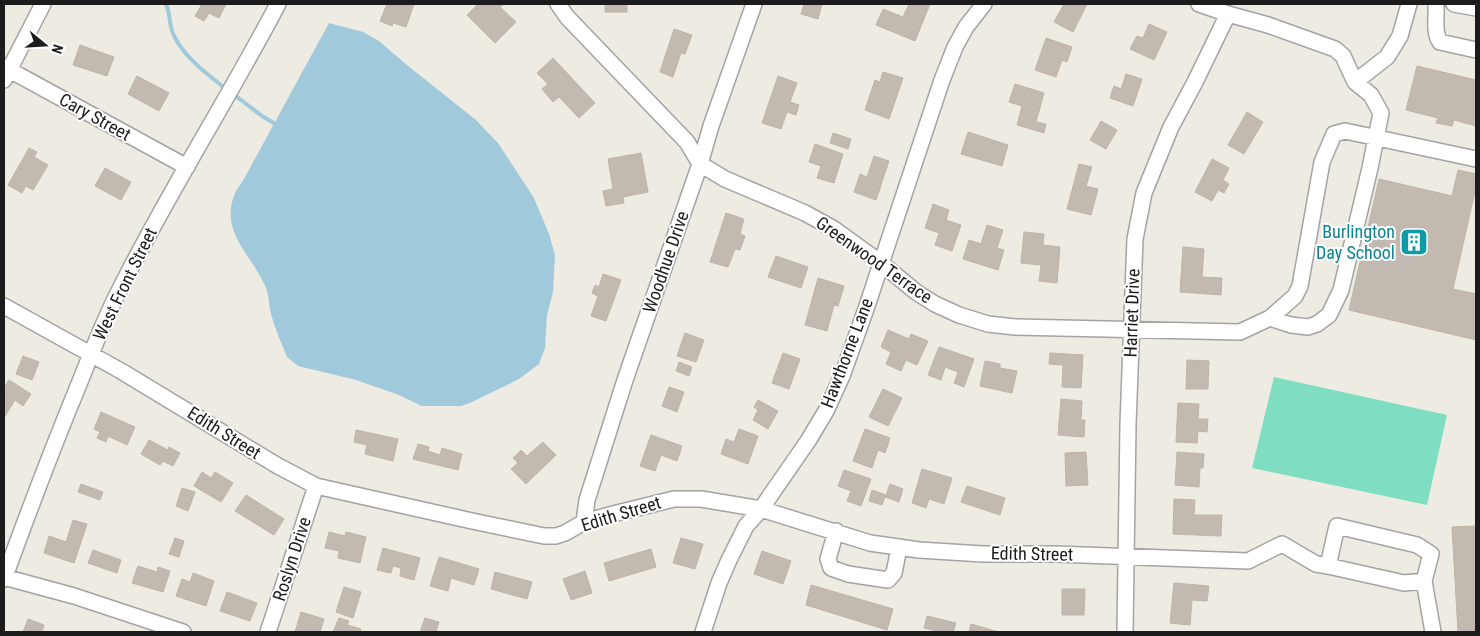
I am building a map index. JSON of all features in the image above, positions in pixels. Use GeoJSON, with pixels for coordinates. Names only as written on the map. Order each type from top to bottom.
{"type":"FeatureCollection","features":[{"type":"Feature","properties":{"kind":"street"},"geometry":{"type":"LineString","coordinates":[[5,72],[42,4]]}},
{"type":"Feature","properties":{"kind":"street","name":"West Front Street"},"geometry":{"type":"LineString","coordinates":[[4,578],[90,355],[118,292],[278,4]]}},
{"type":"Feature","properties":{"kind":"street","name":"Greenwood Terrace"},"geometry":{"type":"LineString","coordinates":[[558,4],[567,17],[687,142],[700,164],[725,179],[805,213],[834,229],[881,263],[916,292],[935,304],[959,315],[988,324],[1015,327],[1240,332],[1270,318]]}},
{"type":"Feature","properties":{"kind":"street","name":"Woodhue Drive"},"geometry":{"type":"LineString","coordinates":[[584,522],[587,500],[622,390],[754,4]]}},
{"type":"Feature","properties":{"kind":"street","name":"Hawthorne Lane"},"geometry":{"type":"LineString","coordinates":[[703,632],[719,583],[746,526],[761,509],[808,441],[826,411],[842,376],[942,80],[966,27],[984,4]]}},
{"type":"Feature","properties":{"kind":"street"},"geometry":{"type":"LineString","coordinates":[[1199,4],[1268,25],[1335,49],[1343,56],[1355,82],[1371,96],[1381,112],[1341,290],[1329,315],[1317,324],[1308,327],[1291,325],[1270,318]]}},
{"type":"Feature","properties":{"kind":"street"},"geometry":{"type":"LineString","coordinates":[[1355,82],[1386,56],[1400,36],[1410,4]]}},
{"type":"Feature","properties":{"kind":"street"},"geometry":{"type":"LineString","coordinates":[[1436,4],[1436,36],[1440,42],[1476,50]]}},
{"type":"Feature","properties":{"kind":"street"},"geometry":{"type":"LineString","coordinates":[[1454,4],[1476,8]]}},
{"type":"Feature","properties":{"kind":"street","name":"Harriet Drive"},"geometry":{"type":"LineString","coordinates":[[1125,632],[1130,329],[1134,239],[1144,193],[1171,127],[1228,14]]}},
{"type":"Feature","properties":{"kind":"street","name":"Cary Street"},"geometry":{"type":"LineString","coordinates":[[5,72],[187,167]]}},
{"type":"Feature","properties":{"kind":"street"},"geometry":{"type":"LineString","coordinates":[[1270,318],[1295,296],[1300,286],[1322,162],[1334,134],[1345,131],[1476,159]]}},
{"type":"Feature","properties":{"kind":"street","name":"Edith Street"},"geometry":{"type":"LineString","coordinates":[[4,306],[184,408],[278,466],[316,486],[544,536],[556,536],[584,522],[674,499],[701,500],[761,509],[870,543],[899,548],[983,554],[1055,554],[1248,561],[1282,544],[1316,564],[1328,566]]}},
{"type":"Feature","properties":{"kind":"street","name":"Roslyn Drive"},"geometry":{"type":"LineString","coordinates":[[268,632],[316,486]]}},
{"type":"Feature","properties":{"kind":"street"},"geometry":{"type":"LineString","coordinates":[[1424,581],[1404,583],[1328,566],[1338,526],[1416,545],[1431,554],[1424,581],[1433,632]]}},
{"type":"Feature","properties":{"kind":"street"},"geometry":{"type":"LineString","coordinates":[[836,531],[828,559],[831,568],[848,574],[888,580],[894,573],[899,548]]}},
{"type":"Feature","properties":{"kind":"street"},"geometry":{"type":"LineString","coordinates":[[4,578],[74,596],[183,632]]}},
{"type":"Feature","properties":{"kind":"green space"},"geometry":{"type":"Polygon","coordinates":[[[1274,377],[1447,415],[1427,505],[1252,468],[1274,377]]]}},
{"type":"Feature","properties":{"kind":"water"},"geometry":{"type":"Polygon","coordinates":[[[329,23],[363,32],[379,41],[476,120],[498,143],[534,198],[549,234],[555,255],[553,292],[547,315],[545,348],[539,364],[519,379],[461,406],[422,406],[399,395],[356,380],[298,366],[287,357],[270,311],[267,291],[234,233],[231,221],[231,208],[235,193],[329,23]]]}},
{"type":"Feature","properties":{"kind":"building"},"geometry":{"type":"Polygon","coordinates":[[[202,4],[226,4],[219,18],[209,13],[204,21],[195,16],[202,4]]]}},
{"type":"Feature","properties":{"kind":"building"},"geometry":{"type":"Polygon","coordinates":[[[387,4],[414,4],[406,27],[393,23],[392,26],[380,21],[387,4]]]}},
{"type":"Feature","properties":{"kind":"building"},"geometry":{"type":"Polygon","coordinates":[[[478,4],[504,4],[500,7],[516,22],[495,43],[467,15],[478,4]]]}},
{"type":"Feature","properties":{"kind":"building"},"geometry":{"type":"Polygon","coordinates":[[[605,4],[627,4],[627,12],[605,12],[605,4]]]}},
{"type":"Feature","properties":{"kind":"building"},"geometry":{"type":"Polygon","coordinates":[[[804,4],[822,4],[818,19],[801,14],[804,4]]]}},
{"type":"Feature","properties":{"kind":"building"},"geometry":{"type":"Polygon","coordinates":[[[909,4],[930,4],[915,41],[876,25],[883,9],[903,17],[909,4]]]}},
{"type":"Feature","properties":{"kind":"building"},"geometry":{"type":"Polygon","coordinates":[[[1064,4],[1087,4],[1073,32],[1054,22],[1064,4]]]}},
{"type":"Feature","properties":{"kind":"building"},"geometry":{"type":"Polygon","coordinates":[[[1149,24],[1167,32],[1154,60],[1130,49],[1137,36],[1143,38],[1149,24]]]}},
{"type":"Feature","properties":{"kind":"building"},"geometry":{"type":"Polygon","coordinates":[[[674,29],[692,35],[685,54],[681,53],[673,77],[660,72],[674,29]]]}},
{"type":"Feature","properties":{"kind":"building"},"geometry":{"type":"Polygon","coordinates":[[[1046,38],[1072,47],[1067,62],[1062,60],[1056,77],[1035,70],[1046,38]]]}},
{"type":"Feature","properties":{"kind":"building"},"geometry":{"type":"Polygon","coordinates":[[[80,45],[114,57],[107,76],[73,65],[80,45]]]}},
{"type":"Feature","properties":{"kind":"building"},"geometry":{"type":"Polygon","coordinates":[[[553,58],[595,103],[579,118],[559,97],[553,102],[542,89],[548,84],[537,73],[553,58]]]}},
{"type":"Feature","properties":{"kind":"building"},"geometry":{"type":"Polygon","coordinates":[[[1417,66],[1476,80],[1476,126],[1454,120],[1452,126],[1436,123],[1438,118],[1406,110],[1417,66]]]}},
{"type":"Feature","properties":{"kind":"building"},"geometry":{"type":"Polygon","coordinates":[[[883,72],[903,78],[889,119],[865,110],[875,80],[880,82],[883,72]]]}},
{"type":"Feature","properties":{"kind":"building"},"geometry":{"type":"Polygon","coordinates":[[[1126,74],[1142,79],[1133,106],[1110,98],[1114,86],[1121,89],[1126,74]]]}},
{"type":"Feature","properties":{"kind":"building"},"geometry":{"type":"Polygon","coordinates":[[[137,76],[169,93],[159,111],[128,94],[137,76]]]}},
{"type":"Feature","properties":{"kind":"building"},"geometry":{"type":"Polygon","coordinates":[[[778,76],[797,83],[790,102],[799,105],[796,115],[787,112],[781,129],[762,123],[778,76]]]}},
{"type":"Feature","properties":{"kind":"building"},"geometry":{"type":"Polygon","coordinates":[[[1015,84],[1044,93],[1036,122],[1046,124],[1044,133],[1017,125],[1022,106],[1009,102],[1015,84]]]}},
{"type":"Feature","properties":{"kind":"building"},"geometry":{"type":"Polygon","coordinates":[[[1247,112],[1263,122],[1244,154],[1228,145],[1247,112]]]}},
{"type":"Feature","properties":{"kind":"building"},"geometry":{"type":"Polygon","coordinates":[[[1101,121],[1117,130],[1106,149],[1090,140],[1101,121]]]}},
{"type":"Feature","properties":{"kind":"building"},"geometry":{"type":"Polygon","coordinates":[[[968,132],[1008,145],[1002,166],[961,154],[968,132]]]}},
{"type":"Feature","properties":{"kind":"building"},"geometry":{"type":"Polygon","coordinates":[[[833,133],[851,139],[848,149],[830,143],[833,133]]]}},
{"type":"Feature","properties":{"kind":"building"},"geometry":{"type":"Polygon","coordinates":[[[815,144],[843,154],[834,183],[817,178],[821,166],[809,162],[815,144]]]}},
{"type":"Feature","properties":{"kind":"building"},"geometry":{"type":"Polygon","coordinates":[[[29,148],[37,152],[34,157],[48,165],[33,190],[26,186],[22,193],[8,185],[29,148]]]}},
{"type":"Feature","properties":{"kind":"building"},"geometry":{"type":"Polygon","coordinates":[[[641,153],[648,192],[623,197],[624,203],[606,206],[603,191],[613,189],[608,159],[641,153]]]}},
{"type":"Feature","properties":{"kind":"building"},"geometry":{"type":"Polygon","coordinates":[[[874,156],[889,161],[876,200],[854,192],[860,174],[867,177],[874,156]]]}},
{"type":"Feature","properties":{"kind":"building"},"geometry":{"type":"Polygon","coordinates":[[[1212,159],[1229,168],[1223,180],[1229,184],[1224,193],[1218,190],[1212,201],[1195,192],[1212,159]]]}},
{"type":"Feature","properties":{"kind":"building"},"geometry":{"type":"Polygon","coordinates":[[[1079,164],[1092,167],[1086,186],[1098,189],[1091,215],[1067,209],[1079,164]]]}},
{"type":"Feature","properties":{"kind":"building"},"geometry":{"type":"Polygon","coordinates":[[[105,168],[131,182],[121,200],[95,186],[105,168]]]}},
{"type":"Feature","properties":{"kind":"building","name":"Burlington Day School"},"geometry":{"type":"Polygon","coordinates":[[[1458,170],[1476,174],[1476,187],[1453,289],[1476,294],[1476,340],[1349,310],[1379,179],[1452,196],[1458,170]]]}},
{"type":"Feature","properties":{"kind":"building"},"geometry":{"type":"Polygon","coordinates":[[[933,204],[949,210],[946,220],[961,225],[952,251],[935,245],[939,233],[925,228],[933,204]]]}},
{"type":"Feature","properties":{"kind":"building"},"geometry":{"type":"Polygon","coordinates":[[[726,213],[744,219],[740,234],[745,236],[740,250],[735,249],[728,267],[710,262],[726,213]]]}},
{"type":"Feature","properties":{"kind":"building"},"geometry":{"type":"Polygon","coordinates":[[[987,225],[1003,230],[997,248],[1004,250],[998,270],[963,259],[969,240],[981,244],[987,225]]]}},
{"type":"Feature","properties":{"kind":"building"},"geometry":{"type":"Polygon","coordinates":[[[1024,232],[1044,234],[1043,245],[1060,247],[1057,283],[1039,281],[1041,265],[1021,263],[1024,232]]]}},
{"type":"Feature","properties":{"kind":"building"},"geometry":{"type":"Polygon","coordinates":[[[1183,247],[1204,249],[1202,277],[1222,278],[1221,295],[1180,292],[1183,247]]]}},
{"type":"Feature","properties":{"kind":"building"},"geometry":{"type":"Polygon","coordinates":[[[776,256],[808,267],[801,288],[768,277],[776,256]]]}},
{"type":"Feature","properties":{"kind":"building"},"geometry":{"type":"Polygon","coordinates":[[[603,274],[621,280],[606,321],[591,316],[598,296],[592,293],[595,285],[599,287],[603,274]]]}},
{"type":"Feature","properties":{"kind":"building"},"geometry":{"type":"Polygon","coordinates":[[[818,278],[844,286],[838,306],[834,305],[827,331],[805,325],[818,278]]]}},
{"type":"Feature","properties":{"kind":"building"},"geometry":{"type":"Polygon","coordinates":[[[888,330],[909,339],[911,334],[928,341],[917,365],[906,360],[901,371],[886,364],[891,352],[881,347],[888,330]]]}},
{"type":"Feature","properties":{"kind":"building"},"geometry":{"type":"Polygon","coordinates":[[[685,333],[704,340],[696,362],[677,356],[685,333]]]}},
{"type":"Feature","properties":{"kind":"building"},"geometry":{"type":"Polygon","coordinates":[[[939,347],[974,359],[964,387],[954,383],[958,372],[945,367],[941,380],[928,375],[939,347]]]}},
{"type":"Feature","properties":{"kind":"building"},"geometry":{"type":"Polygon","coordinates":[[[783,353],[800,359],[789,389],[772,383],[783,353]]]}},
{"type":"Feature","properties":{"kind":"building"},"geometry":{"type":"Polygon","coordinates":[[[1050,353],[1083,355],[1081,388],[1062,387],[1063,365],[1049,364],[1050,353]]]}},
{"type":"Feature","properties":{"kind":"building"},"geometry":{"type":"Polygon","coordinates":[[[23,356],[39,362],[32,380],[16,374],[23,356]]]}},
{"type":"Feature","properties":{"kind":"building"},"geometry":{"type":"Polygon","coordinates":[[[1187,360],[1209,361],[1208,389],[1186,389],[1187,360]]]}},
{"type":"Feature","properties":{"kind":"building"},"geometry":{"type":"Polygon","coordinates":[[[985,361],[1000,364],[1000,368],[1017,371],[1012,393],[980,386],[985,361]]]}},
{"type":"Feature","properties":{"kind":"building"},"geometry":{"type":"Polygon","coordinates":[[[679,362],[692,367],[689,376],[676,371],[679,362]]]}},
{"type":"Feature","properties":{"kind":"building"},"geometry":{"type":"Polygon","coordinates":[[[9,380],[31,394],[23,406],[15,400],[5,416],[4,388],[9,380]]]}},
{"type":"Feature","properties":{"kind":"building"},"geometry":{"type":"Polygon","coordinates":[[[669,387],[684,392],[677,412],[662,406],[669,387]]]}},
{"type":"Feature","properties":{"kind":"building"},"geometry":{"type":"Polygon","coordinates":[[[883,389],[902,398],[888,426],[869,417],[883,389]]]}},
{"type":"Feature","properties":{"kind":"building"},"geometry":{"type":"Polygon","coordinates":[[[1061,399],[1082,401],[1081,420],[1085,420],[1084,437],[1058,435],[1061,399]]]}},
{"type":"Feature","properties":{"kind":"building"},"geometry":{"type":"Polygon","coordinates":[[[758,400],[778,411],[768,429],[753,420],[758,410],[754,407],[758,400]]]}},
{"type":"Feature","properties":{"kind":"building"},"geometry":{"type":"Polygon","coordinates":[[[1178,403],[1199,404],[1198,419],[1208,419],[1207,432],[1198,431],[1197,443],[1176,442],[1178,403]]]}},
{"type":"Feature","properties":{"kind":"building"},"geometry":{"type":"Polygon","coordinates":[[[101,412],[135,427],[127,445],[108,436],[106,442],[97,438],[100,432],[94,429],[101,412]]]}},
{"type":"Feature","properties":{"kind":"building"},"geometry":{"type":"Polygon","coordinates":[[[739,429],[758,436],[748,464],[721,454],[726,439],[734,442],[739,429]]]}},
{"type":"Feature","properties":{"kind":"building"},"geometry":{"type":"Polygon","coordinates":[[[865,429],[890,438],[885,453],[878,450],[872,468],[853,461],[865,429]]]}},
{"type":"Feature","properties":{"kind":"building"},"geometry":{"type":"Polygon","coordinates":[[[356,430],[398,439],[393,461],[365,454],[367,445],[354,442],[356,430]]]}},
{"type":"Feature","properties":{"kind":"building"},"geometry":{"type":"Polygon","coordinates":[[[651,435],[682,446],[677,461],[661,455],[655,471],[640,466],[651,435]]]}},
{"type":"Feature","properties":{"kind":"building"},"geometry":{"type":"Polygon","coordinates":[[[149,440],[168,450],[169,447],[180,453],[173,466],[163,461],[160,465],[141,454],[149,440]]]}},
{"type":"Feature","properties":{"kind":"building"},"geometry":{"type":"Polygon","coordinates":[[[543,442],[556,455],[526,484],[511,469],[518,463],[513,458],[521,450],[527,456],[543,442]]]}},
{"type":"Feature","properties":{"kind":"building"},"geometry":{"type":"Polygon","coordinates":[[[418,444],[429,447],[428,451],[440,455],[442,448],[462,454],[458,470],[413,459],[418,444]]]}},
{"type":"Feature","properties":{"kind":"building"},"geometry":{"type":"Polygon","coordinates":[[[1086,452],[1088,485],[1066,486],[1065,453],[1086,452]]]}},
{"type":"Feature","properties":{"kind":"building"},"geometry":{"type":"Polygon","coordinates":[[[1177,452],[1204,454],[1203,468],[1200,468],[1199,487],[1175,485],[1177,452]]]}},
{"type":"Feature","properties":{"kind":"building"},"geometry":{"type":"Polygon","coordinates":[[[922,469],[952,478],[944,504],[929,499],[926,508],[912,503],[922,469]]]}},
{"type":"Feature","properties":{"kind":"building"},"geometry":{"type":"Polygon","coordinates":[[[844,470],[871,479],[861,506],[847,501],[851,491],[838,486],[844,470]]]}},
{"type":"Feature","properties":{"kind":"building"},"geometry":{"type":"Polygon","coordinates":[[[202,472],[211,478],[215,472],[233,483],[221,502],[194,486],[202,472]]]}},
{"type":"Feature","properties":{"kind":"building"},"geometry":{"type":"Polygon","coordinates":[[[81,484],[103,492],[100,500],[78,492],[81,484]]]}},
{"type":"Feature","properties":{"kind":"building"},"geometry":{"type":"Polygon","coordinates":[[[890,484],[903,489],[899,502],[885,497],[882,505],[869,501],[872,490],[886,495],[890,484]]]}},
{"type":"Feature","properties":{"kind":"building"},"geometry":{"type":"Polygon","coordinates":[[[967,486],[1005,498],[1000,515],[961,502],[967,486]]]}},
{"type":"Feature","properties":{"kind":"building"},"geometry":{"type":"Polygon","coordinates":[[[182,488],[195,492],[188,511],[176,506],[182,488]]]}},
{"type":"Feature","properties":{"kind":"building"},"geometry":{"type":"Polygon","coordinates":[[[246,495],[284,519],[274,535],[235,511],[246,495]]]}},
{"type":"Feature","properties":{"kind":"building"},"geometry":{"type":"Polygon","coordinates":[[[1174,499],[1195,500],[1194,515],[1222,515],[1221,536],[1173,534],[1174,499]]]}},
{"type":"Feature","properties":{"kind":"building"},"geometry":{"type":"Polygon","coordinates":[[[73,520],[87,524],[74,563],[44,553],[49,536],[66,542],[73,520]]]}},
{"type":"Feature","properties":{"kind":"building"},"geometry":{"type":"Polygon","coordinates":[[[1476,526],[1476,632],[1458,632],[1452,527],[1476,526]]]}},
{"type":"Feature","properties":{"kind":"building"},"geometry":{"type":"Polygon","coordinates":[[[329,532],[345,536],[346,532],[366,537],[360,563],[338,558],[339,551],[325,548],[329,532]]]}},
{"type":"Feature","properties":{"kind":"building"},"geometry":{"type":"Polygon","coordinates":[[[175,538],[184,541],[179,557],[169,554],[175,538]]]}},
{"type":"Feature","properties":{"kind":"building"},"geometry":{"type":"Polygon","coordinates":[[[681,538],[703,544],[695,569],[673,563],[681,538]]]}},
{"type":"Feature","properties":{"kind":"building"},"geometry":{"type":"Polygon","coordinates":[[[383,548],[420,558],[414,580],[400,576],[401,568],[393,566],[391,573],[377,570],[383,548]]]}},
{"type":"Feature","properties":{"kind":"building"},"geometry":{"type":"Polygon","coordinates":[[[651,549],[656,567],[609,581],[604,563],[651,549]]]}},
{"type":"Feature","properties":{"kind":"building"},"geometry":{"type":"Polygon","coordinates":[[[93,550],[121,560],[117,573],[88,563],[93,550]]]}},
{"type":"Feature","properties":{"kind":"building"},"geometry":{"type":"Polygon","coordinates":[[[762,551],[791,561],[783,584],[754,574],[762,551]]]}},
{"type":"Feature","properties":{"kind":"building"},"geometry":{"type":"Polygon","coordinates":[[[439,557],[479,569],[474,585],[451,578],[448,591],[430,586],[439,557]]]}},
{"type":"Feature","properties":{"kind":"building"},"geometry":{"type":"Polygon","coordinates":[[[138,566],[157,572],[158,567],[170,571],[163,592],[132,583],[138,566]]]}},
{"type":"Feature","properties":{"kind":"building"},"geometry":{"type":"Polygon","coordinates":[[[585,571],[592,593],[571,600],[563,579],[585,571]]]}},
{"type":"Feature","properties":{"kind":"building"},"geometry":{"type":"Polygon","coordinates":[[[495,572],[532,582],[527,599],[491,589],[495,572]]]}},
{"type":"Feature","properties":{"kind":"building"},"geometry":{"type":"Polygon","coordinates":[[[193,573],[214,581],[206,606],[176,596],[182,579],[190,582],[193,573]]]}},
{"type":"Feature","properties":{"kind":"building"},"geometry":{"type":"Polygon","coordinates":[[[1174,583],[1209,586],[1207,601],[1192,600],[1190,625],[1170,623],[1174,583]]]}},
{"type":"Feature","properties":{"kind":"building"},"geometry":{"type":"Polygon","coordinates":[[[811,585],[893,609],[887,630],[806,605],[811,585]]]}},
{"type":"Feature","properties":{"kind":"building"},"geometry":{"type":"Polygon","coordinates":[[[344,587],[361,592],[353,618],[336,612],[344,587]]]}},
{"type":"Feature","properties":{"kind":"building"},"geometry":{"type":"Polygon","coordinates":[[[1062,589],[1085,589],[1084,615],[1062,615],[1062,589]]]}},
{"type":"Feature","properties":{"kind":"building"},"geometry":{"type":"Polygon","coordinates":[[[227,592],[257,603],[250,621],[220,611],[227,592]]]}},
{"type":"Feature","properties":{"kind":"building"},"geometry":{"type":"Polygon","coordinates":[[[301,612],[324,619],[320,632],[295,632],[301,612]]]}},
{"type":"Feature","properties":{"kind":"building"},"geometry":{"type":"Polygon","coordinates":[[[927,616],[956,623],[953,632],[942,632],[924,628],[927,616]]]}},
{"type":"Feature","properties":{"kind":"building"},"geometry":{"type":"Polygon","coordinates":[[[339,618],[349,621],[347,625],[361,629],[360,632],[333,632],[339,618]]]}},
{"type":"Feature","properties":{"kind":"building"},"geometry":{"type":"Polygon","coordinates":[[[425,618],[439,622],[436,632],[420,632],[425,618]]]}},
{"type":"Feature","properties":{"kind":"building"},"geometry":{"type":"Polygon","coordinates":[[[28,619],[44,625],[42,632],[23,632],[28,619]]]}},
{"type":"Feature","properties":{"kind":"building"},"geometry":{"type":"Polygon","coordinates":[[[971,624],[999,632],[969,632],[971,624]]]}},
{"type":"Feature","properties":{"kind":"waterway"},"geometry":{"type":"LineString","coordinates":[[166,4],[172,31],[181,48],[195,63],[226,89]]}},
{"type":"Feature","properties":{"kind":"waterway"},"geometry":{"type":"LineString","coordinates":[[232,93],[277,125]]}},
{"type":"Feature","properties":{"kind":"place","name":"Burlington Day School"},"geometry":{"type":"Point","coordinates":[1414,242]}}]}
